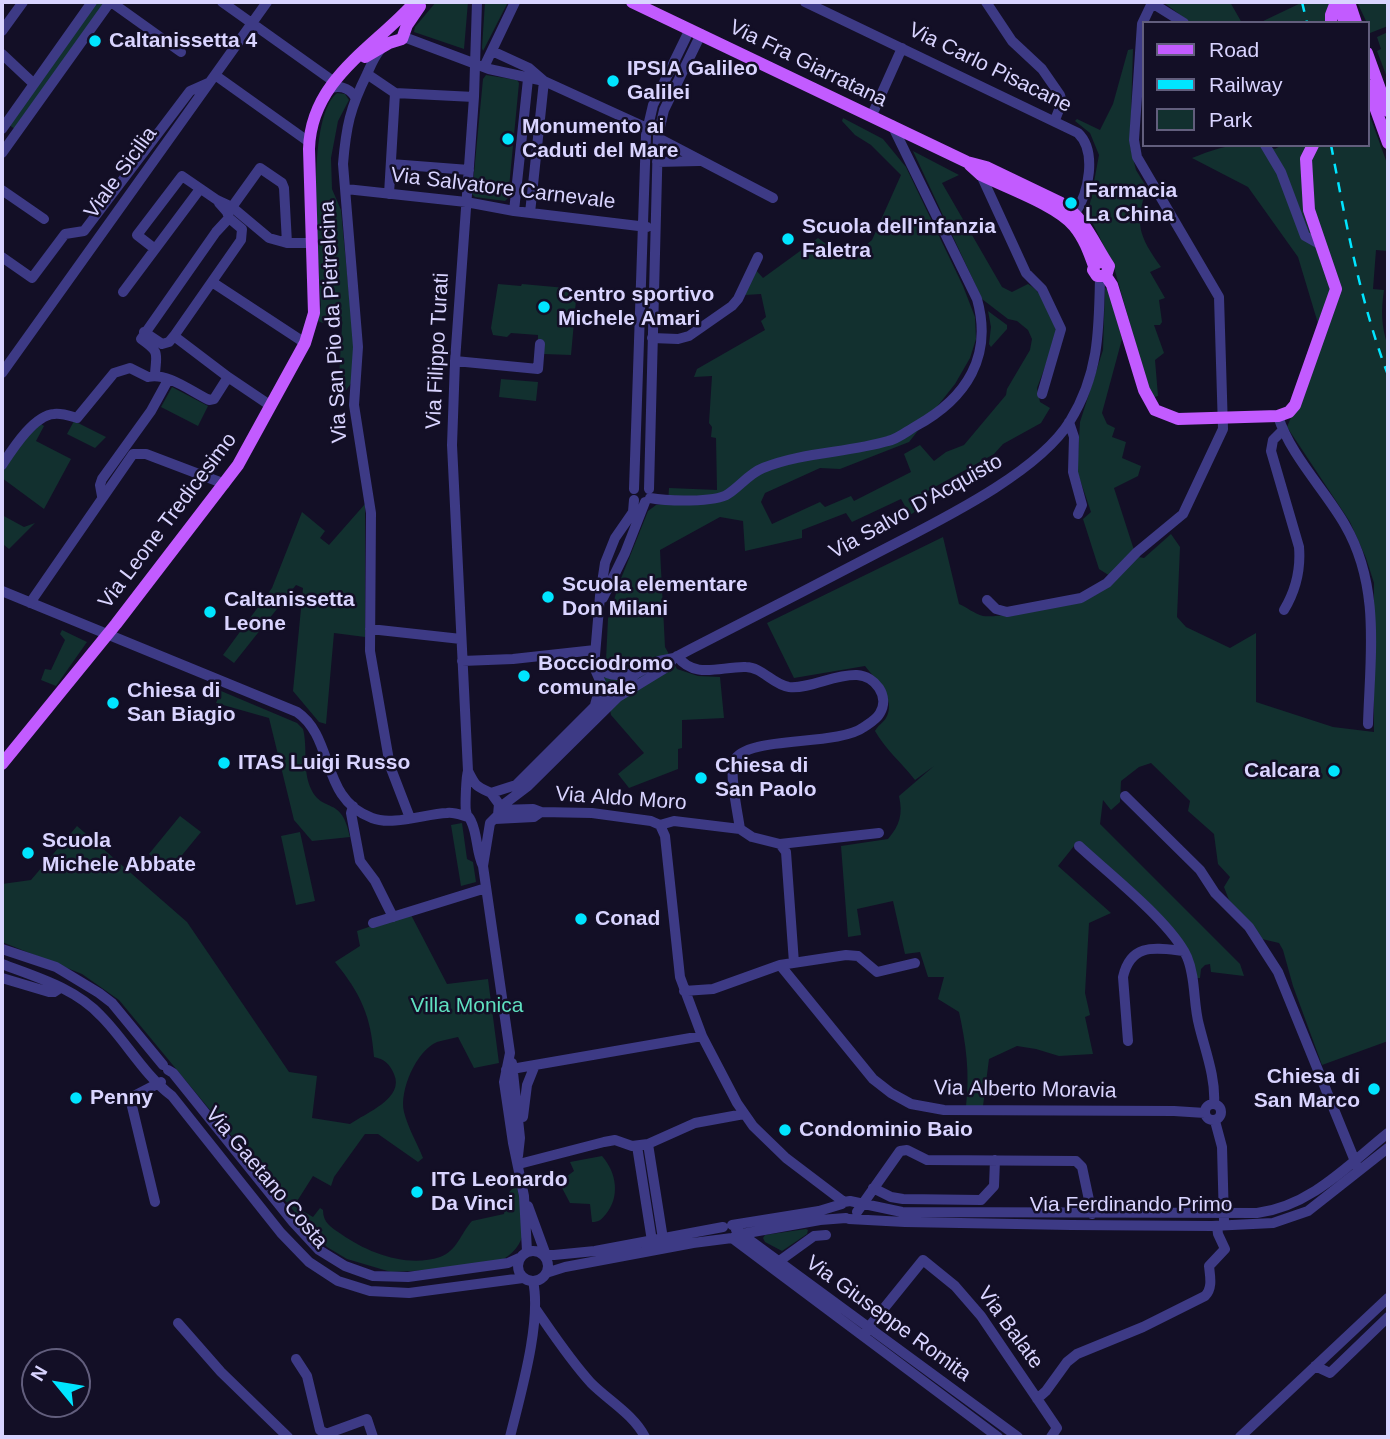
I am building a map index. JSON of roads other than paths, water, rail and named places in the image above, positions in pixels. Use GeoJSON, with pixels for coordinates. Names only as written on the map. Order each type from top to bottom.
{"type":"FeatureCollection","features":[{"type":"Feature","properties":{"kind":"main road"},"geometry":{"type":"LineString","coordinates":[[333,82],[396,34],[415,2]]}},
{"type":"Feature","properties":{"kind":"main road"},"geometry":{"type":"LineString","coordinates":[[333,82],[396,34],[424,2]]}},
{"type":"Feature","properties":{"kind":"main road","name":"Via Fra Giarratana"},"geometry":{"type":"LineString","coordinates":[[632,2],[967,162],[986,167],[1061,203],[1074,213],[1093,236],[1102,271]]}},
{"type":"Feature","properties":{"kind":"main road"},"geometry":{"type":"LineString","coordinates":[[1331,21],[1337,2]]}},
{"type":"Feature","properties":{"kind":"main road"},"geometry":{"type":"LineString","coordinates":[[1337,2],[1344,21]]}},
{"type":"Feature","properties":{"kind":"main road"},"geometry":{"type":"LineString","coordinates":[[1349,2],[1355,21]]}},
{"type":"Feature","properties":{"kind":"main road"},"geometry":{"type":"LineString","coordinates":[[1369,58],[1388,108]]}},
{"type":"Feature","properties":{"kind":"main road","name":"Via Leone Tredicesimo"},"geometry":{"type":"LineString","coordinates":[[4,757],[225,484],[246,452],[305,343],[314,313],[310,142],[318,107],[333,82]]}},
{"type":"Feature","properties":{"kind":"main road"},"geometry":{"type":"LineString","coordinates":[[1369,91],[1388,143]]}},
{"type":"Feature","properties":{"kind":"main road"},"geometry":{"type":"LineString","coordinates":[[1102,271],[1112,285],[1144,390],[1155,410],[1178,419],[1278,416],[1289,412],[1295,405],[1334,295],[1335,282],[1308,210],[1306,159],[1312,147]]}},
{"type":"Feature","properties":{"kind":"main road","name":"Via Fra Giarratana"},"geometry":{"type":"LineString","coordinates":[[967,162],[981,175],[1066,218],[1102,271]]}},
{"type":"Feature","properties":{"kind":"street"},"geometry":{"type":"LineString","coordinates":[[2,31],[23,2]]}},
{"type":"Feature","properties":{"kind":"street"},"geometry":{"type":"LineString","coordinates":[[18,131],[4,126],[92,2]]}},
{"type":"Feature","properties":{"kind":"street"},"geometry":{"type":"LineString","coordinates":[[2,153],[6,140],[18,131],[110,2],[181,52]]}},
{"type":"Feature","properties":{"kind":"street"},"geometry":{"type":"LineString","coordinates":[[222,2],[333,82],[335,87],[345,88],[355,97]]}},
{"type":"Feature","properties":{"kind":"street","name":"Viale Sicilia"},"geometry":{"type":"LineString","coordinates":[[3,368],[267,2]]}},
{"type":"Feature","properties":{"kind":"street","name":"Via Filippo Turati"},"geometry":{"type":"LineString","coordinates":[[467,801],[465,780],[468,771],[452,445],[466,202],[474,97],[480,66],[477,2]]}},
{"type":"Feature","properties":{"kind":"street"},"geometry":{"type":"LineString","coordinates":[[480,66],[492,51],[515,2]]}},
{"type":"Feature","properties":{"kind":"street","name":"Via Carlo Pisacane"},"geometry":{"type":"LineString","coordinates":[[806,2],[1078,133],[1088,146],[1090,164],[1082,198],[1074,213]]}},
{"type":"Feature","properties":{"kind":"street"},"geometry":{"type":"LineString","coordinates":[[986,2],[1012,41],[1042,69],[1060,95],[1062,103],[1055,120]]}},
{"type":"Feature","properties":{"kind":"street"},"geometry":{"type":"LineString","coordinates":[[1143,21],[1152,3],[1181,21]]}},
{"type":"Feature","properties":{"kind":"street"},"geometry":{"type":"LineString","coordinates":[[987,600],[990,605],[1002,611],[1018,611],[1081,598],[1107,583],[1137,552],[1183,514],[1221,434],[1224,418],[1219,297],[1137,157],[1134,141],[1142,24]]}},
{"type":"Feature","properties":{"kind":"street"},"geometry":{"type":"LineString","coordinates":[[615,694],[595,661],[595,650],[605,563],[615,538],[642,495],[646,128],[653,105],[695,31]]}},
{"type":"Feature","properties":{"kind":"street"},"geometry":{"type":"LineString","coordinates":[[599,605],[625,553],[642,495],[652,338],[658,138],[664,110],[695,31]]}},
{"type":"Feature","properties":{"kind":"street"},"geometry":{"type":"LineString","coordinates":[[396,34],[480,66],[544,81]]}},
{"type":"Feature","properties":{"kind":"street","name":"Via San Pio da Pietrelcina"},"geometry":{"type":"LineString","coordinates":[[396,34],[375,57],[355,97],[345,134],[343,164],[358,347],[354,405],[370,513],[371,662],[390,766],[410,818]]}},
{"type":"Feature","properties":{"kind":"street"},"geometry":{"type":"LineString","coordinates":[[872,115],[902,48]]}},
{"type":"Feature","properties":{"kind":"street"},"geometry":{"type":"LineString","coordinates":[[492,51],[529,68],[544,81],[646,128]]}},
{"type":"Feature","properties":{"kind":"street"},"geometry":{"type":"LineString","coordinates":[[2,54],[34,84]]}},
{"type":"Feature","properties":{"kind":"street"},"geometry":{"type":"LineString","coordinates":[[367,74],[395,93],[474,97]]}},
{"type":"Feature","properties":{"kind":"street"},"geometry":{"type":"LineString","coordinates":[[2,257],[32,278],[65,234],[84,231],[190,91],[212,79],[310,142]]}},
{"type":"Feature","properties":{"kind":"street"},"geometry":{"type":"LineString","coordinates":[[514,211],[528,79]]}},
{"type":"Feature","properties":{"kind":"street"},"geometry":{"type":"LineString","coordinates":[[530,213],[544,81]]}},
{"type":"Feature","properties":{"kind":"street"},"geometry":{"type":"LineString","coordinates":[[389,194],[395,93]]}},
{"type":"Feature","properties":{"kind":"street"},"geometry":{"type":"LineString","coordinates":[[642,495],[705,499],[725,496],[761,469],[800,458],[891,441],[928,420],[959,392],[974,370],[982,346],[983,321],[977,299],[892,125]]}},
{"type":"Feature","properties":{"kind":"street"},"geometry":{"type":"LineString","coordinates":[[658,138],[773,198]]}},
{"type":"Feature","properties":{"kind":"street"},"geometry":{"type":"LineString","coordinates":[[1266,147],[1281,172],[1305,236],[1321,245]]}},
{"type":"Feature","properties":{"kind":"street"},"geometry":{"type":"LineString","coordinates":[[657,162],[699,161]]}},
{"type":"Feature","properties":{"kind":"street"},"geometry":{"type":"LineString","coordinates":[[391,164],[469,170]]}},
{"type":"Feature","properties":{"kind":"street"},"geometry":{"type":"LineString","coordinates":[[232,207],[260,168],[282,183],[284,188],[287,243]]}},
{"type":"Feature","properties":{"kind":"street"},"geometry":{"type":"LineString","coordinates":[[981,175],[1026,273],[1042,289],[1061,329],[1042,394]]}},
{"type":"Feature","properties":{"kind":"street"},"geometry":{"type":"LineString","coordinates":[[155,249],[137,235],[182,176],[232,207],[269,238],[287,243],[312,243]]}},
{"type":"Feature","properties":{"kind":"street"},"geometry":{"type":"LineString","coordinates":[[123,292],[200,189]]}},
{"type":"Feature","properties":{"kind":"street","name":"Via Salvatore Carnevale"},"geometry":{"type":"LineString","coordinates":[[346,189],[466,202],[514,211],[655,228]]}},
{"type":"Feature","properties":{"kind":"street"},"geometry":{"type":"LineString","coordinates":[[2,190],[44,219]]}},
{"type":"Feature","properties":{"kind":"street"},"geometry":{"type":"LineString","coordinates":[[144,332],[162,344],[169,342],[242,240],[242,229],[229,218],[228,212],[217,200]]}},
{"type":"Feature","properties":{"kind":"street"},"geometry":{"type":"LineString","coordinates":[[155,375],[156,350],[141,339],[144,332],[229,218]]}},
{"type":"Feature","properties":{"kind":"street"},"geometry":{"type":"LineString","coordinates":[[652,338],[678,339],[689,336],[732,306],[758,257]]}},
{"type":"Feature","properties":{"kind":"street","name":"Via Salvo D'Acquisto"},"geometry":{"type":"LineString","coordinates":[[496,815],[528,786],[637,673],[659,661],[675,657],[963,507],[1044,451],[1069,422],[1086,391],[1094,366],[1100,324],[1102,271]]}},
{"type":"Feature","properties":{"kind":"street"},"geometry":{"type":"LineString","coordinates":[[212,282],[305,343]]}},
{"type":"Feature","properties":{"kind":"street"},"geometry":{"type":"LineString","coordinates":[[174,336],[271,406]]}},
{"type":"Feature","properties":{"kind":"street"},"geometry":{"type":"LineString","coordinates":[[455,361],[538,369],[540,344]]}},
{"type":"Feature","properties":{"kind":"street"},"geometry":{"type":"LineString","coordinates":[[2,465],[23,435],[39,421],[52,414],[77,418],[114,373],[130,368],[148,377],[155,375],[209,400],[214,399],[228,377]]}},
{"type":"Feature","properties":{"kind":"street"},"geometry":{"type":"LineString","coordinates":[[102,496],[102,479],[151,411],[168,380]]}},
{"type":"Feature","properties":{"kind":"street"},"geometry":{"type":"LineString","coordinates":[[1278,416],[1283,430],[1345,525],[1361,556],[1368,585],[1371,632],[1368,724]]}},
{"type":"Feature","properties":{"kind":"street"},"geometry":{"type":"LineString","coordinates":[[1069,422],[1074,437],[1073,472],[1082,505],[1077,514]]}},
{"type":"Feature","properties":{"kind":"street"},"geometry":{"type":"LineString","coordinates":[[1283,430],[1273,440],[1271,451],[1299,547],[1300,560],[1294,593],[1284,610]]}},
{"type":"Feature","properties":{"kind":"street"},"geometry":{"type":"LineString","coordinates":[[30,603],[130,456],[136,453],[225,484]]}},
{"type":"Feature","properties":{"kind":"street"},"geometry":{"type":"LineString","coordinates":[[2,591],[303,716],[312,725],[336,788],[353,806],[375,820],[449,812],[467,801],[471,794],[486,792]]}},
{"type":"Feature","properties":{"kind":"street"},"geometry":{"type":"LineString","coordinates":[[370,629],[461,639]]}},
{"type":"Feature","properties":{"kind":"street"},"geometry":{"type":"LineString","coordinates":[[462,661],[513,659],[595,650]]}},
{"type":"Feature","properties":{"kind":"street"},"geometry":{"type":"LineString","coordinates":[[675,657],[687,667],[705,670],[750,667],[788,687],[860,675],[874,681],[882,694],[883,707],[880,713],[851,735],[755,747],[739,754],[734,761],[733,771],[740,829]]}},
{"type":"Feature","properties":{"kind":"street","name":"Via Salvo D'Acquisto"},"geometry":{"type":"LineString","coordinates":[[486,792],[514,787],[595,706],[667,667],[675,657]]}},
{"type":"Feature","properties":{"kind":"street"},"geometry":{"type":"LineString","coordinates":[[603,678],[637,673]]}},
{"type":"Feature","properties":{"kind":"street"},"geometry":{"type":"LineString","coordinates":[[595,706],[603,678]]}},
{"type":"Feature","properties":{"kind":"street"},"geometry":{"type":"LineString","coordinates":[[468,771],[475,785],[497,800],[496,815],[483,866]]}},
{"type":"Feature","properties":{"kind":"street"},"geometry":{"type":"LineString","coordinates":[[1125,796],[1200,870],[1215,893],[1249,928],[1278,972],[1287,988],[1313,1060],[1360,1171]]}},
{"type":"Feature","properties":{"kind":"street"},"geometry":{"type":"LineString","coordinates":[[467,801],[478,857],[483,866],[520,1138]]}},
{"type":"Feature","properties":{"kind":"street"},"geometry":{"type":"LineString","coordinates":[[353,806],[351,813],[360,861],[375,881],[393,916]]}},
{"type":"Feature","properties":{"kind":"street","name":"Via Aldo Moro"},"geometry":{"type":"LineString","coordinates":[[496,815],[533,809],[541,812],[592,813],[651,821],[660,825],[674,821],[740,829],[752,837],[780,844],[879,833]]}},
{"type":"Feature","properties":{"kind":"street"},"geometry":{"type":"LineString","coordinates":[[449,812],[480,824],[496,815]]}},
{"type":"Feature","properties":{"kind":"street"},"geometry":{"type":"LineString","coordinates":[[660,825],[665,836],[677,959],[684,991],[702,1036],[744,1114],[786,1157],[850,1208],[872,1190],[903,1150],[927,1160],[1076,1161],[1082,1167],[1101,1226]]}},
{"type":"Feature","properties":{"kind":"street"},"geometry":{"type":"LineString","coordinates":[[780,844],[786,852],[794,962]]}},
{"type":"Feature","properties":{"kind":"street"},"geometry":{"type":"LineString","coordinates":[[1079,846],[1168,929],[1184,951],[1214,1088],[1214,1104]]}},
{"type":"Feature","properties":{"kind":"street"},"geometry":{"type":"LineString","coordinates":[[373,923],[486,888]]}},
{"type":"Feature","properties":{"kind":"street"},"geometry":{"type":"LineString","coordinates":[[1128,1041],[1124,976],[1126,966],[1131,958],[1146,948],[1184,951]]}},
{"type":"Feature","properties":{"kind":"street","name":"Via Gaetano Costa"},"geometry":{"type":"LineString","coordinates":[[2,949],[56,967],[112,1003],[173,1073],[293,1222],[319,1250],[345,1266],[373,1276],[408,1277],[508,1263],[523,1255]]}},
{"type":"Feature","properties":{"kind":"street"},"geometry":{"type":"LineString","coordinates":[[684,991],[713,989],[780,965],[846,955],[858,956],[877,972],[915,963]]}},
{"type":"Feature","properties":{"kind":"street","name":"Via Gaetano Costa"},"geometry":{"type":"LineString","coordinates":[[2,964],[60,988],[100,1014],[154,1081],[172,1096],[281,1233],[309,1262],[338,1280],[370,1291],[409,1293],[528,1280]]}},
{"type":"Feature","properties":{"kind":"street","name":"Via Alberto Moravia"},"geometry":{"type":"LineString","coordinates":[[780,965],[865,1070],[891,1093],[911,1104],[944,1110],[1205,1113]]}},
{"type":"Feature","properties":{"kind":"street"},"geometry":{"type":"LineString","coordinates":[[2,978],[49,992],[60,988]]}},
{"type":"Feature","properties":{"kind":"street"},"geometry":{"type":"LineString","coordinates":[[510,1070],[702,1036]]}},
{"type":"Feature","properties":{"kind":"street"},"geometry":{"type":"LineString","coordinates":[[518,1162],[527,1084],[535,1065]]}},
{"type":"Feature","properties":{"kind":"street"},"geometry":{"type":"LineString","coordinates":[[154,1081],[151,1071],[154,1066],[166,1068],[167,1078],[154,1081],[130,1098],[155,1202]]}},
{"type":"Feature","properties":{"kind":"street"},"geometry":{"type":"LineString","coordinates":[[510,1070],[504,1082],[524,1196],[546,1261],[543,1277],[528,1280]]}},
{"type":"Feature","properties":{"kind":"street"},"geometry":{"type":"LineString","coordinates":[[1214,1104],[1222,1111],[1220,1118],[1215,1121],[1208,1119],[1205,1113],[1206,1108],[1214,1104]]}},
{"type":"Feature","properties":{"kind":"street"},"geometry":{"type":"LineString","coordinates":[[518,1162],[615,1140],[637,1146],[648,1144],[695,1124],[744,1114]]}},
{"type":"Feature","properties":{"kind":"street"},"geometry":{"type":"LineString","coordinates":[[1215,1121],[1222,1146],[1224,1214],[1218,1226]]}},
{"type":"Feature","properties":{"kind":"street","name":"Via Ferdinando Primo"},"geometry":{"type":"LineString","coordinates":[[546,1261],[657,1240],[760,1230],[820,1220],[850,1208],[905,1222],[1071,1213],[1257,1213],[1289,1206],[1316,1191],[1388,1133]]}},
{"type":"Feature","properties":{"kind":"street"},"geometry":{"type":"LineString","coordinates":[[648,1144],[657,1240]]}},
{"type":"Feature","properties":{"kind":"street"},"geometry":{"type":"LineString","coordinates":[[637,1146],[657,1240]]}},
{"type":"Feature","properties":{"kind":"street","name":"Via Ferdinando Primo"},"geometry":{"type":"LineString","coordinates":[[981,1218],[1101,1226],[1273,1223],[1308,1211],[1388,1148]]}},
{"type":"Feature","properties":{"kind":"street"},"geometry":{"type":"LineString","coordinates":[[872,1190],[903,1199],[981,1200],[994,1186],[995,1160]]}},
{"type":"Feature","properties":{"kind":"street"},"geometry":{"type":"LineString","coordinates":[[1341,1171],[1348,1181]]}},
{"type":"Feature","properties":{"kind":"street"},"geometry":{"type":"LineString","coordinates":[[510,1437],[524,1380],[536,1295],[518,1269],[523,1255],[524,1196]]}},
{"type":"Feature","properties":{"kind":"street","name":"Via Ferdinando Primo"},"geometry":{"type":"LineString","coordinates":[[546,1261],[565,1267],[819,1211],[850,1208],[966,1218]]}},
{"type":"Feature","properties":{"kind":"street"},"geometry":{"type":"LineString","coordinates":[[1071,1213],[1071,1225]]}},
{"type":"Feature","properties":{"kind":"street"},"geometry":{"type":"LineString","coordinates":[[1037,1399],[1067,1362],[1077,1354],[1143,1327],[1210,1291],[1209,1266],[1225,1249],[1212,1214]]}},
{"type":"Feature","properties":{"kind":"street"},"geometry":{"type":"LineString","coordinates":[[760,1230],[752,1235],[752,1238],[766,1253]]}},
{"type":"Feature","properties":{"kind":"street","name":"Via Giuseppe Romita"},"geometry":{"type":"LineString","coordinates":[[732,1232],[778,1262],[791,1277]]}},
{"type":"Feature","properties":{"kind":"street","name":"Via Giuseppe Romita"},"geometry":{"type":"LineString","coordinates":[[732,1232],[864,1332],[1018,1437]]}},
{"type":"Feature","properties":{"kind":"street"},"geometry":{"type":"LineString","coordinates":[[778,1262],[814,1236],[826,1235]]}},
{"type":"Feature","properties":{"kind":"street"},"geometry":{"type":"LineString","coordinates":[[523,1255],[538,1251],[546,1261]]}},
{"type":"Feature","properties":{"kind":"street","name":"Via Balate"},"geometry":{"type":"LineString","coordinates":[[864,1332],[923,1260],[955,1286],[981,1316],[1037,1399],[1054,1432],[1063,1437]]}},
{"type":"Feature","properties":{"kind":"street"},"geometry":{"type":"LineString","coordinates":[[1240,1437],[1388,1298]]}},
{"type":"Feature","properties":{"kind":"street"},"geometry":{"type":"LineString","coordinates":[[535,1308],[574,1364],[594,1386],[639,1425],[645,1437]]}},
{"type":"Feature","properties":{"kind":"street"},"geometry":{"type":"LineString","coordinates":[[1315,1366],[1330,1373],[1388,1317]]}},
{"type":"Feature","properties":{"kind":"street"},"geometry":{"type":"LineString","coordinates":[[178,1323],[221,1372],[288,1437]]}},
{"type":"Feature","properties":{"kind":"street","name":"Via Giuseppe Romita"},"geometry":{"type":"LineString","coordinates":[[899,1357],[998,1437]]}},
{"type":"Feature","properties":{"kind":"street"},"geometry":{"type":"LineString","coordinates":[[296,1359],[307,1376],[320,1430],[326,1434],[367,1419],[373,1437]]}},
{"type":"Feature","properties":{"kind":"railway"},"geometry":{"type":"LineString","coordinates":[[1302,2],[1307,21]]}},
{"type":"Feature","properties":{"kind":"railway"},"geometry":{"type":"LineString","coordinates":[[1331,147],[1362,290],[1388,375]]}},
{"type":"Feature","properties":{"kind":"place","name":"Caltanissetta 4"},"geometry":{"type":"Point","coordinates":[95,41]}},
{"type":"Feature","properties":{"kind":"place","name":"IPSIA Galileo Galilei"},"geometry":{"type":"Point","coordinates":[613,81]}},
{"type":"Feature","properties":{"kind":"place","name":"Monumento ai Caduti del Mare"},"geometry":{"type":"Point","coordinates":[508,139]}},
{"type":"Feature","properties":{"kind":"place","name":"Farmacia La China"},"geometry":{"type":"Point","coordinates":[1071,203]}},
{"type":"Feature","properties":{"kind":"place","name":"Scuola dell'infanzia Faletra"},"geometry":{"type":"Point","coordinates":[788,239]}},
{"type":"Feature","properties":{"kind":"place","name":"Centro sportivo Michele Amari"},"geometry":{"type":"Point","coordinates":[544,307]}},
{"type":"Feature","properties":{"kind":"place","name":"Scuola elementare Don Milani"},"geometry":{"type":"Point","coordinates":[548,597]}},
{"type":"Feature","properties":{"kind":"place","name":"Caltanissetta Leone"},"geometry":{"type":"Point","coordinates":[210,612]}},
{"type":"Feature","properties":{"kind":"place","name":"Bocciodromo comunale"},"geometry":{"type":"Point","coordinates":[524,676]}},
{"type":"Feature","properties":{"kind":"place","name":"Chiesa di San Biagio"},"geometry":{"type":"Point","coordinates":[113,703]}},
{"type":"Feature","properties":{"kind":"place","name":"ITAS Luigi Russo"},"geometry":{"type":"Point","coordinates":[224,763]}},
{"type":"Feature","properties":{"kind":"place","name":"Calcara"},"geometry":{"type":"Point","coordinates":[1334,771]}},
{"type":"Feature","properties":{"kind":"place","name":"Chiesa di San Paolo"},"geometry":{"type":"Point","coordinates":[701,778]}},
{"type":"Feature","properties":{"kind":"place","name":"Scuola Michele Abbate"},"geometry":{"type":"Point","coordinates":[28,853]}},
{"type":"Feature","properties":{"kind":"place","name":"Conad"},"geometry":{"type":"Point","coordinates":[581,919]}},
{"type":"Feature","properties":{"kind":"place","name":"Chiesa di San Marco"},"geometry":{"type":"Point","coordinates":[1374,1089]}},
{"type":"Feature","properties":{"kind":"place","name":"Penny"},"geometry":{"type":"Point","coordinates":[76,1098]}},
{"type":"Feature","properties":{"kind":"place","name":"Condominio Baio"},"geometry":{"type":"Point","coordinates":[785,1130]}},
{"type":"Feature","properties":{"kind":"place","name":"ITG Leonardo Da Vinci"},"geometry":{"type":"Point","coordinates":[417,1192]}},
{"type":"Feature","properties":{"kind":"park label","name":"Villa Monica"},"geometry":{"type":"Point","coordinates":[467,1006]}}]}
